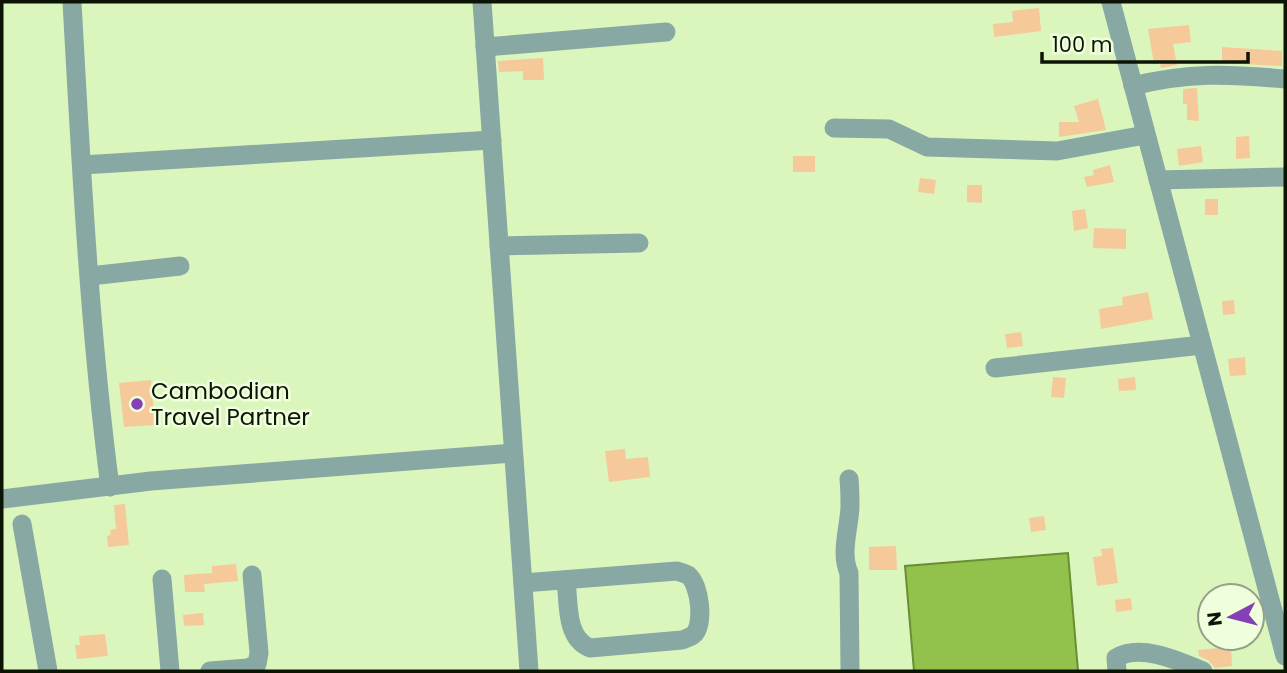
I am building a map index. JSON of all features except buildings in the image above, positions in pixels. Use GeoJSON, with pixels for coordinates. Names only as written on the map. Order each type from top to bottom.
{"type":"FeatureCollection","features":[{"type":"Feature","properties":{"kind":"street"},"geometry":{"type":"LineString","coordinates":[[72,2],[90,276],[110,487]]}},
{"type":"Feature","properties":{"kind":"street"},"geometry":{"type":"LineString","coordinates":[[482,2],[529,671]]}},
{"type":"Feature","properties":{"kind":"street"},"geometry":{"type":"LineString","coordinates":[[1111,2],[1285,656]]}},
{"type":"Feature","properties":{"kind":"street"},"geometry":{"type":"LineString","coordinates":[[485,47],[666,32]]}},
{"type":"Feature","properties":{"kind":"street"},"geometry":{"type":"LineString","coordinates":[[1133,86],[1181,76],[1228,74],[1285,79]]}},
{"type":"Feature","properties":{"kind":"street"},"geometry":{"type":"LineString","coordinates":[[834,128],[889,129],[928,147],[1057,151],[1145,135]]}},
{"type":"Feature","properties":{"kind":"street"},"geometry":{"type":"LineString","coordinates":[[82,165],[492,140]]}},
{"type":"Feature","properties":{"kind":"street"},"geometry":{"type":"LineString","coordinates":[[1158,180],[1285,177]]}},
{"type":"Feature","properties":{"kind":"street"},"geometry":{"type":"LineString","coordinates":[[499,246],[639,243]]}},
{"type":"Feature","properties":{"kind":"street"},"geometry":{"type":"LineString","coordinates":[[90,276],[180,267]]}},
{"type":"Feature","properties":{"kind":"street"},"geometry":{"type":"LineString","coordinates":[[995,368],[1202,345]]}},
{"type":"Feature","properties":{"kind":"street"},"geometry":{"type":"LineString","coordinates":[[2,499],[151,481],[513,453]]}},
{"type":"Feature","properties":{"kind":"street"},"geometry":{"type":"LineString","coordinates":[[849,479],[850,506],[845,565],[849,573],[850,671]]}},
{"type":"Feature","properties":{"kind":"street"},"geometry":{"type":"LineString","coordinates":[[22,524],[48,671]]}},
{"type":"Feature","properties":{"kind":"street"},"geometry":{"type":"LineString","coordinates":[[523,583],[677,571],[688,575],[694,583],[698,597],[698,628],[693,636],[682,640],[590,648],[581,644],[575,636],[566,580]]}},
{"type":"Feature","properties":{"kind":"street"},"geometry":{"type":"LineString","coordinates":[[210,671],[248,668],[257,664],[259,659],[252,575]]}},
{"type":"Feature","properties":{"kind":"street"},"geometry":{"type":"LineString","coordinates":[[1265,577],[1285,576]]}},
{"type":"Feature","properties":{"kind":"street"},"geometry":{"type":"LineString","coordinates":[[162,579],[170,671]]}},
{"type":"Feature","properties":{"kind":"street"},"geometry":{"type":"LineString","coordinates":[[1117,671],[1116,658],[1132,652],[1153,654],[1203,671]]}},
{"type":"Feature","properties":{"kind":"shaded area"},"geometry":{"type":"Polygon","coordinates":[[[1068,553],[1078,671],[914,671],[905,566],[1068,553]]]}},
{"type":"Feature","properties":{"kind":"place","name":"Cambodian Travel Partner"},"geometry":{"type":"Point","coordinates":[137,404]}}]}
